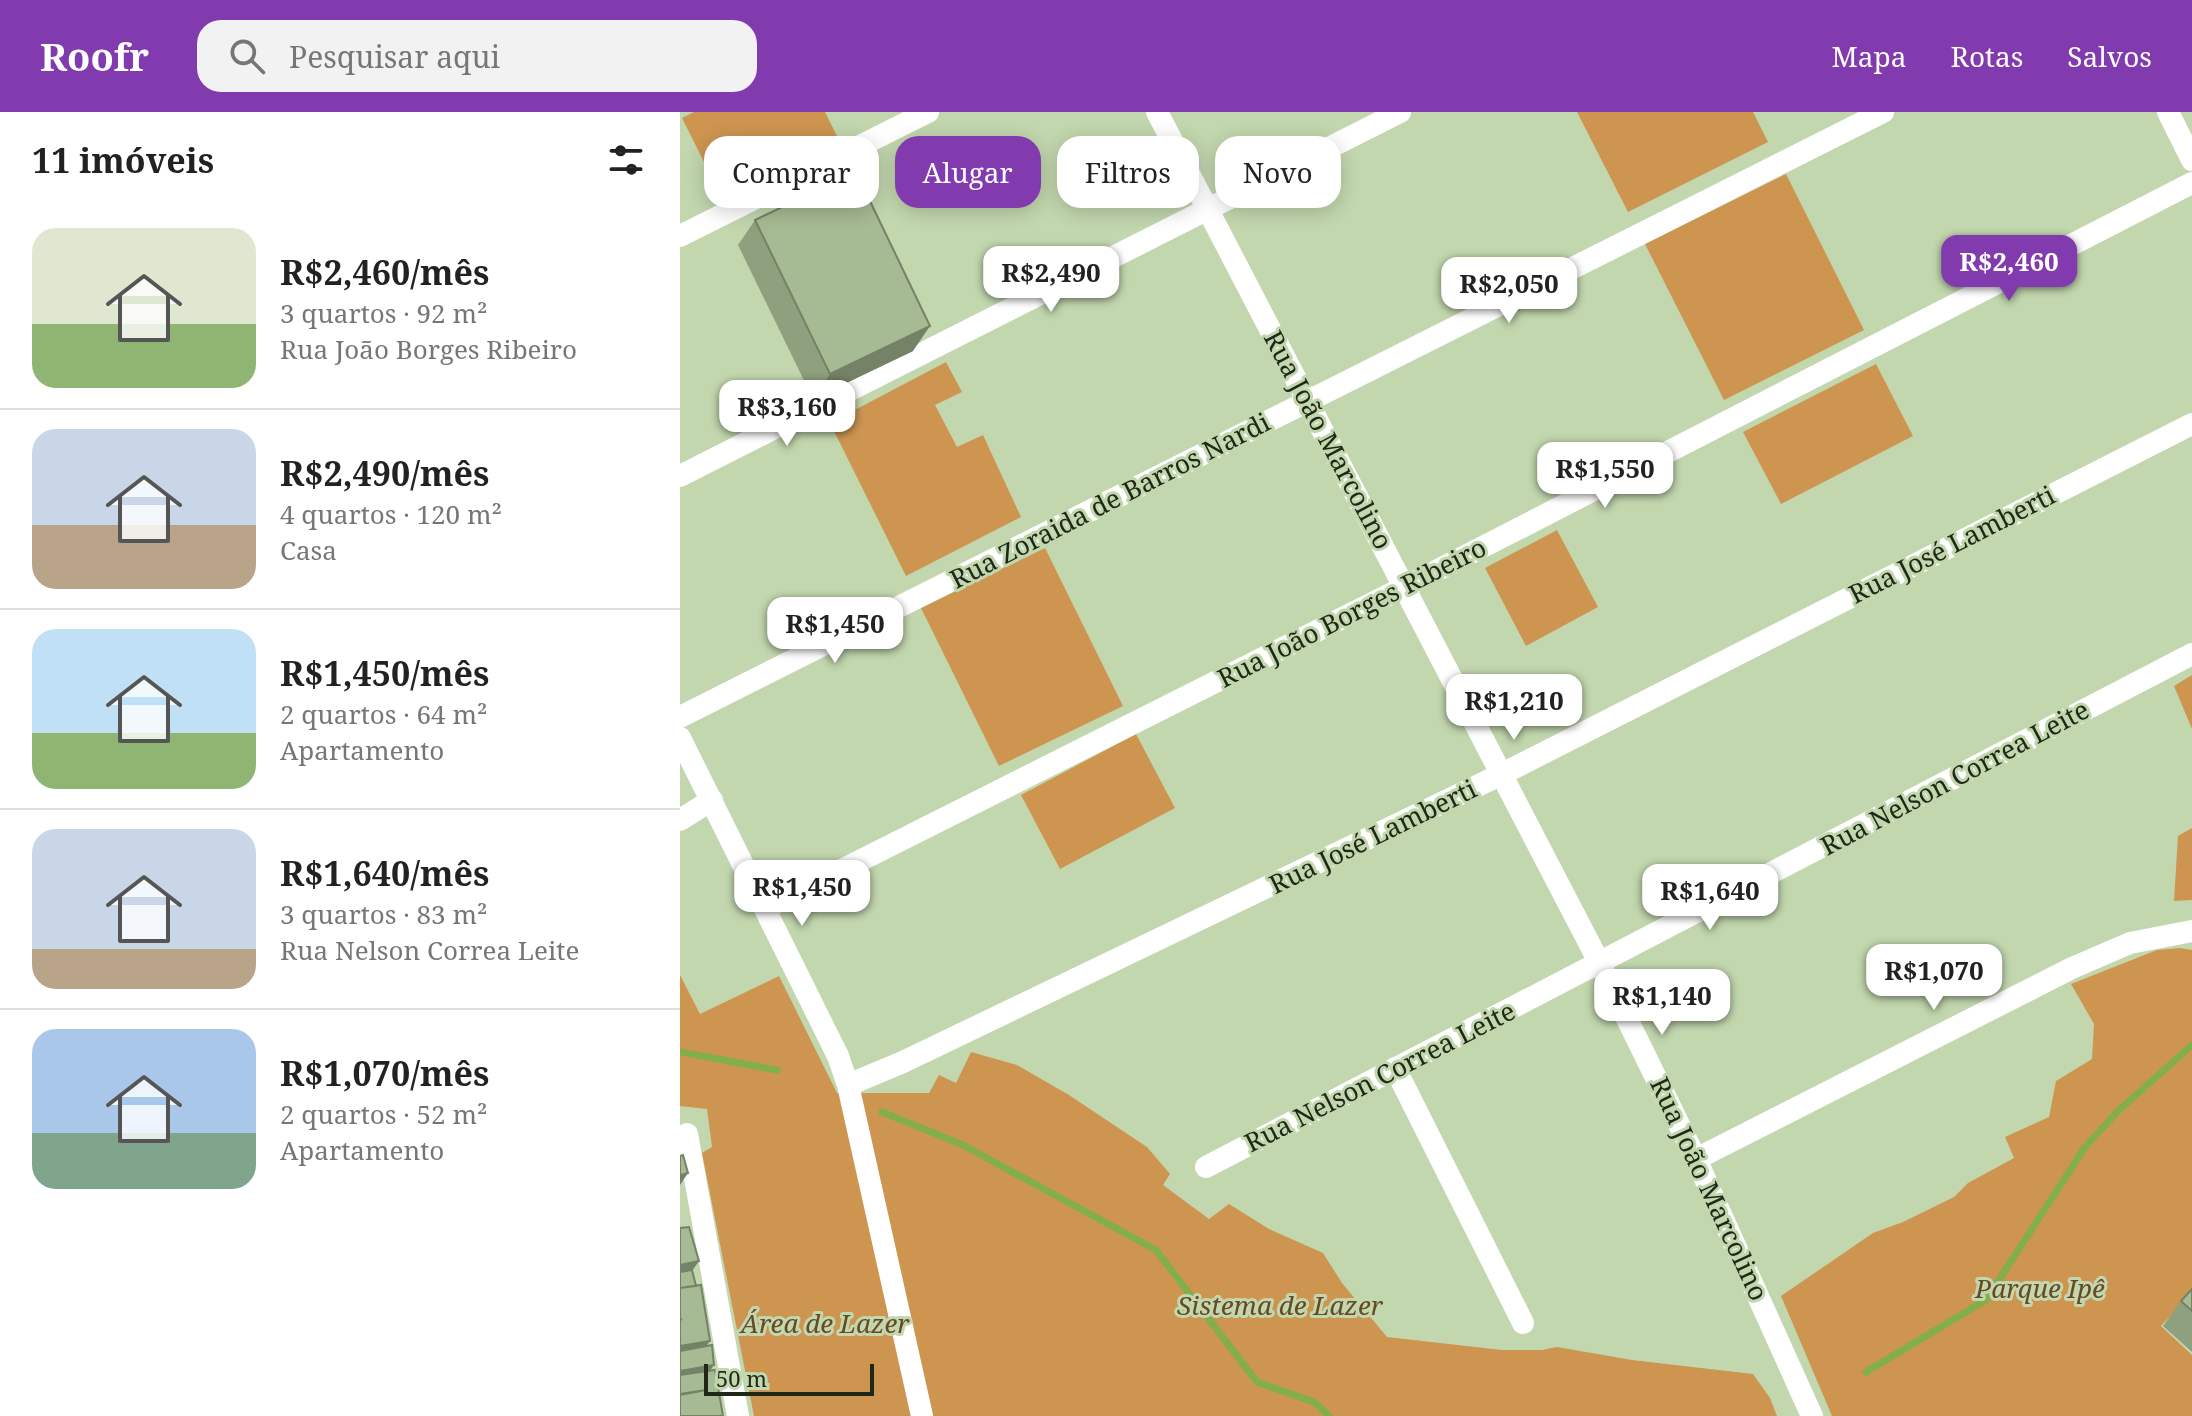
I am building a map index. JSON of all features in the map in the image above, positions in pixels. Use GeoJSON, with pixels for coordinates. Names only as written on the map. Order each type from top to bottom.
{"type":"FeatureCollection","features":[{"type":"Feature","properties":{"kind":"street"},"geometry":{"type":"LineString","coordinates":[[680,236],[928,112]]}},
{"type":"Feature","properties":{"kind":"street","name":"Rua João Marcolino"},"geometry":{"type":"LineString","coordinates":[[1157,112],[1600,964],[1696,1159],[1812,1416]]}},
{"type":"Feature","properties":{"kind":"street"},"geometry":{"type":"LineString","coordinates":[[680,476],[1400,112]]}},
{"type":"Feature","properties":{"kind":"street","name":"Rua Zoraida de Barros Nardi"},"geometry":{"type":"LineString","coordinates":[[680,717],[1883,112]]}},
{"type":"Feature","properties":{"kind":"street"},"geometry":{"type":"LineString","coordinates":[[2168,112],[2192,160]]}},
{"type":"Feature","properties":{"kind":"street","name":"Rua João Borges Ribeiro"},"geometry":{"type":"LineString","coordinates":[[766,908],[1405,586],[2192,183]]}},
{"type":"Feature","properties":{"kind":"street","name":"Rua José Lamberti"},"geometry":{"type":"LineString","coordinates":[[848,1085],[903,1062],[1502,774],[2192,424]]}},
{"type":"Feature","properties":{"kind":"street","name":"Rua Nelson Correa Leite"},"geometry":{"type":"LineString","coordinates":[[1206,1167],[2192,654]]}},
{"type":"Feature","properties":{"kind":"street"},"geometry":{"type":"LineString","coordinates":[[680,738],[832,1044],[848,1085],[922,1416]]}},
{"type":"Feature","properties":{"kind":"street"},"geometry":{"type":"LineString","coordinates":[[680,820],[712,800]]}},
{"type":"Feature","properties":{"kind":"street"},"geometry":{"type":"LineString","coordinates":[[1696,1159],[2072,968],[2130,943],[2192,931]]}},
{"type":"Feature","properties":{"kind":"street"},"geometry":{"type":"LineString","coordinates":[[1395,1068],[1523,1323]]}},
{"type":"Feature","properties":{"kind":"street"},"geometry":{"type":"LineString","coordinates":[[687,1134],[738,1416]]}},
{"type":"Feature","properties":{"kind":"green space"},"geometry":{"type":"Polygon","coordinates":[[[694,112],[825,112],[837,136],[704,136],[704,162],[682,118],[694,112]]]}},
{"type":"Feature","properties":{"kind":"green space"},"geometry":{"type":"Polygon","coordinates":[[[1577,112],[1753,112],[1768,142],[1628,212],[1577,112]]]}},
{"type":"Feature","properties":{"kind":"green space"},"geometry":{"type":"Polygon","coordinates":[[[1786,174],[1864,330],[1724,400],[1645,244],[1786,174]]]}},
{"type":"Feature","properties":{"kind":"green space"},"geometry":{"type":"Polygon","coordinates":[[[946,362],[962,392],[935,405],[957,447],[983,435],[1021,517],[906,576],[830,423],[946,362]]]}},
{"type":"Feature","properties":{"kind":"green space"},"geometry":{"type":"Polygon","coordinates":[[[1876,364],[1913,436],[1781,504],[1743,432],[1876,364]]]}},
{"type":"Feature","properties":{"kind":"green space"},"geometry":{"type":"Polygon","coordinates":[[[1557,530],[1598,607],[1526,646],[1485,568],[1557,530]]]}},
{"type":"Feature","properties":{"kind":"green space"},"geometry":{"type":"Polygon","coordinates":[[[1045,548],[1123,706],[999,766],[921,608],[1045,548]]]}},
{"type":"Feature","properties":{"kind":"green space"},"geometry":{"type":"Polygon","coordinates":[[[2192,675],[2192,729],[2174,686],[2192,675]]]}},
{"type":"Feature","properties":{"kind":"green space"},"geometry":{"type":"Polygon","coordinates":[[[1136,734],[1175,808],[1060,869],[1021,795],[1136,734]]]}},
{"type":"Feature","properties":{"kind":"green space"},"geometry":{"type":"Polygon","coordinates":[[[2192,828],[2192,900],[2174,901],[2178,836],[2192,828]]]}},
{"type":"Feature","properties":{"kind":"green space","name":"Parque Ipê"},"geometry":{"type":"Polygon","coordinates":[[[2157,950],[2192,950],[2192,1293],[2161,1326],[2192,1355],[2192,1416],[1832,1416],[1781,1296],[1873,1233],[1954,1197],[1968,1183],[2014,1158],[2005,1137],[2049,1117],[2056,1081],[2092,1059],[2094,1024],[2071,984],[2157,950]]]}},
{"type":"Feature","properties":{"kind":"green space"},"geometry":{"type":"Polygon","coordinates":[[[680,975],[700,1014],[779,976],[837,1093],[929,1093],[939,1075],[956,1083],[971,1052],[1017,1065],[1147,1147],[1170,1174],[1163,1185],[1209,1219],[1229,1204],[1269,1229],[1323,1253],[1342,1283],[1387,1337],[1502,1350],[1557,1347],[1632,1360],[1753,1374],[1770,1398],[1777,1416],[754,1416],[702,1153],[712,1147],[707,1109],[680,1106],[680,975]]]}},
{"type":"Feature","properties":{"kind":"building"},"geometry":{"type":"Polygon","coordinates":[[[780,208],[873,208],[930,326],[830,374],[755,220],[780,208]]]}},
{"type":"Feature","properties":{"kind":"building"},"geometry":{"type":"Polygon","coordinates":[[[683,1155],[688,1173],[680,1175],[680,1156],[683,1155]]]}},
{"type":"Feature","properties":{"kind":"building"},"geometry":{"type":"Polygon","coordinates":[[[689,1227],[699,1261],[680,1265],[680,1228],[689,1227]]]}},
{"type":"Feature","properties":{"kind":"building"},"geometry":{"type":"Polygon","coordinates":[[[692,1270],[696,1286],[680,1288],[680,1272],[692,1270]]]}},
{"type":"Feature","properties":{"kind":"building"},"geometry":{"type":"Polygon","coordinates":[[[701,1285],[710,1341],[680,1346],[680,1288],[701,1285]]]}},
{"type":"Feature","properties":{"kind":"building"},"geometry":{"type":"Polygon","coordinates":[[[2192,1289],[2192,1311],[2181,1301],[2192,1289]]]}},
{"type":"Feature","properties":{"kind":"building"},"geometry":{"type":"Polygon","coordinates":[[[712,1345],[714,1365],[680,1371],[680,1351],[712,1345]]]}},
{"type":"Feature","properties":{"kind":"building"},"geometry":{"type":"Polygon","coordinates":[[[715,1370],[723,1416],[680,1416],[680,1395],[706,1390],[680,1394],[680,1375],[715,1370]]]}},
{"type":"Feature","properties":{"kind":"waterway"},"geometry":{"type":"LineString","coordinates":[[1866,1372],[1986,1300],[2085,1147],[2118,1111],[2192,1045]]}},
{"type":"Feature","properties":{"kind":"waterway"},"geometry":{"type":"LineString","coordinates":[[680,1052],[777,1070]]}},
{"type":"Feature","properties":{"kind":"waterway"},"geometry":{"type":"LineString","coordinates":[[882,1112],[963,1145],[1156,1250],[1257,1382],[1314,1402],[1329,1416]]}},
{"type":"Feature","properties":{"kind":"park label","name":"Sistema de Lazer"},"geometry":{"type":"Point","coordinates":[1280,1306]}},
{"type":"Feature","properties":{"kind":"park label","name":"Área de Lazer"},"geometry":{"type":"Point","coordinates":[825,1324]}}]}
